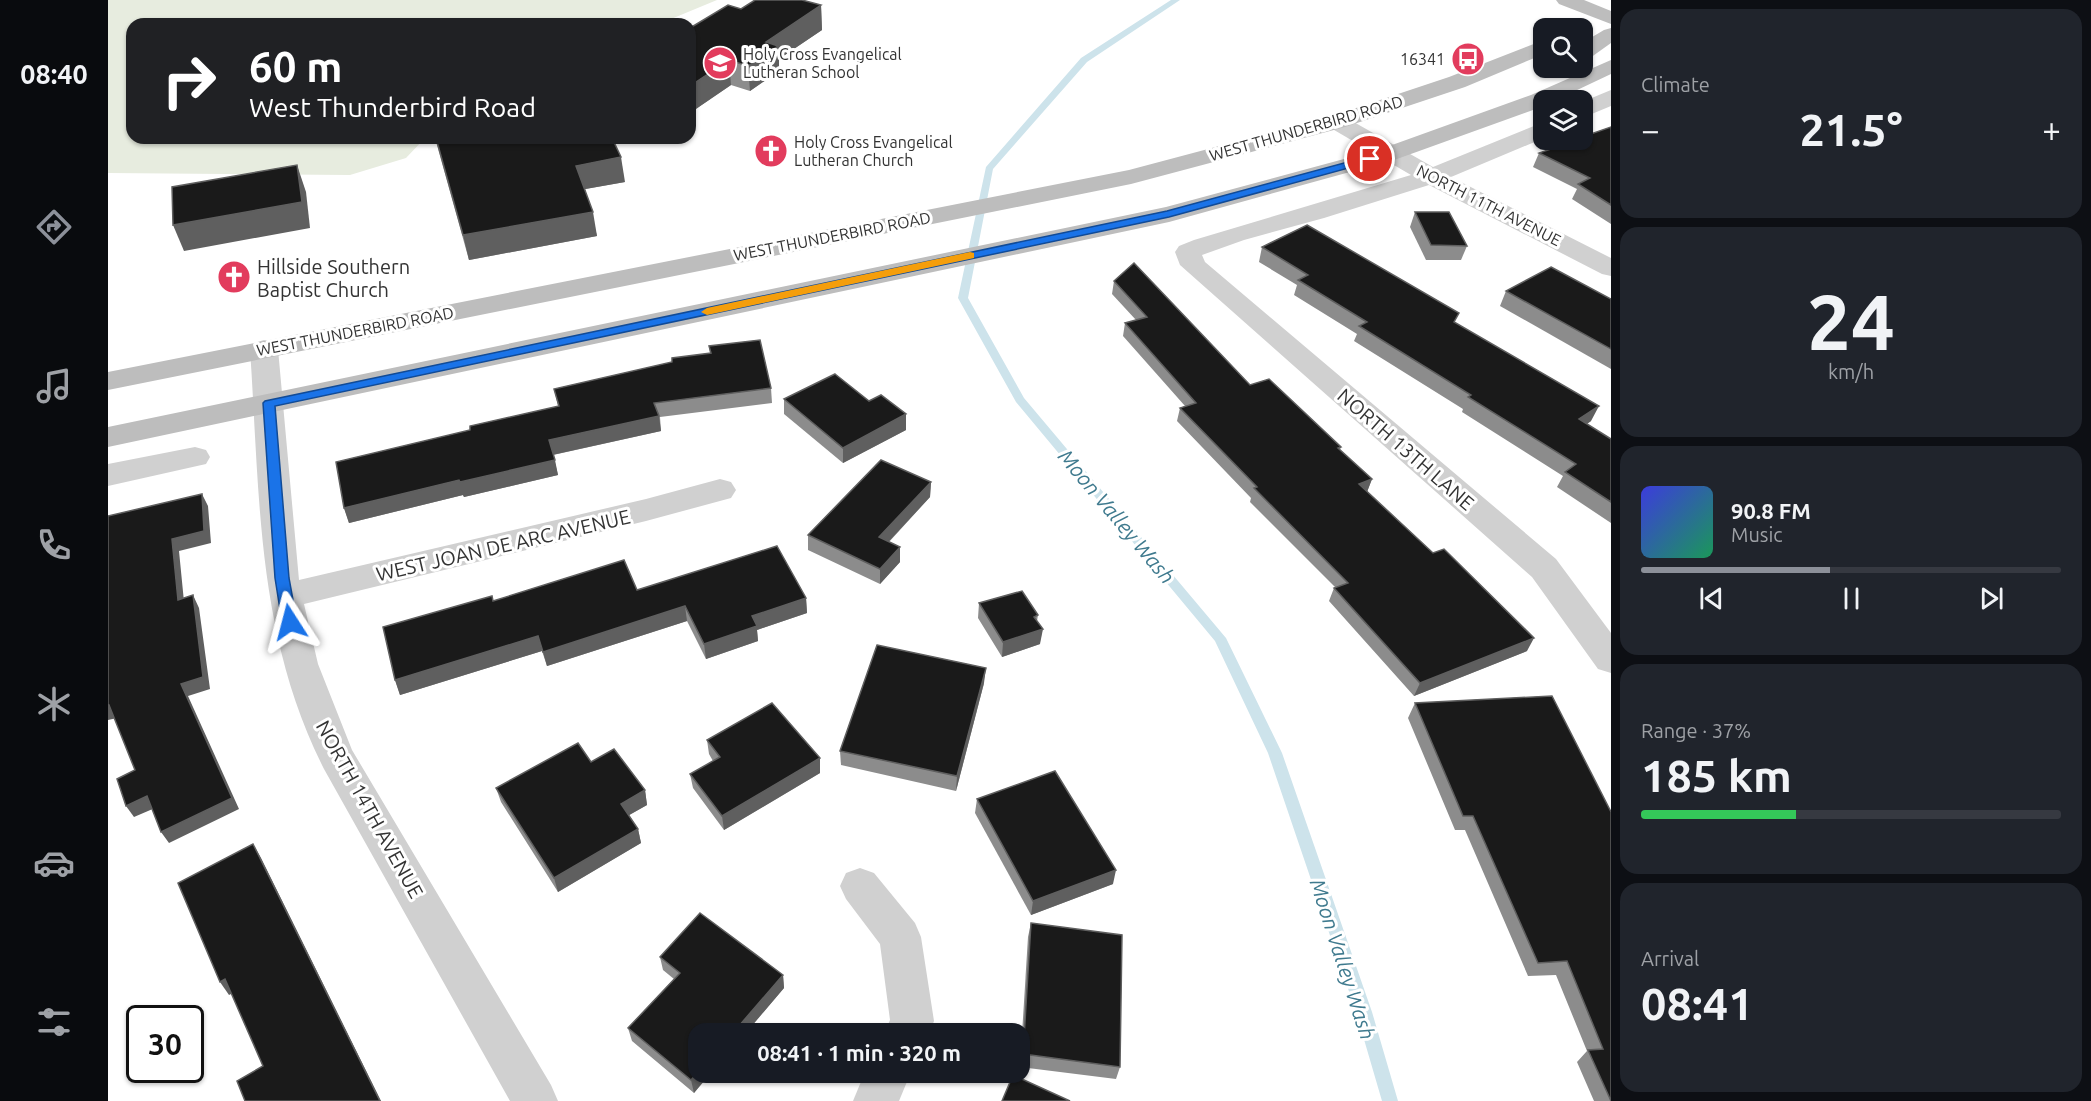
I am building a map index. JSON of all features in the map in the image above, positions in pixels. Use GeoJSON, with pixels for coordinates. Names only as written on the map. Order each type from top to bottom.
{"type":"FeatureCollection","features":[{"type":"Feature","properties":{"kind":"main road"},"geometry":{"type":"LineString","coordinates":[[1566,0],[1610,22]]}},
{"type":"Feature","properties":{"kind":"main road"},"geometry":{"type":"LineString","coordinates":[[1593,26],[1610,22]]}},
{"type":"Feature","properties":{"kind":"main road"},"geometry":{"type":"LineString","coordinates":[[1593,41],[1610,22]]}},
{"type":"Feature","properties":{"kind":"main road","name":"WEST THUNDERBIRD ROAD"},"geometry":{"type":"LineString","coordinates":[[108,381],[1131,177],[1337,122],[1457,82],[1533,51]]}},
{"type":"Feature","properties":{"kind":"main road"},"geometry":{"type":"LineString","coordinates":[[108,436],[1169,214],[1389,154],[1539,100],[1611,66]]}},
{"type":"Feature","properties":{"kind":"main road"},"geometry":{"type":"LineString","coordinates":[[1477,123],[1519,87],[1537,78]]}},
{"type":"Feature","properties":{"kind":"main road"},"geometry":{"type":"LineString","coordinates":[[796,242],[822,286]]}},
{"type":"Feature","properties":{"kind":"street"},"geometry":{"type":"LineString","coordinates":[[1593,106],[1611,97]]}},
{"type":"Feature","properties":{"kind":"street","name":"NORTH 11TH AVENUE"},"geometry":{"type":"LineString","coordinates":[[1337,122],[1430,176],[1611,268]]}},
{"type":"Feature","properties":{"kind":"street"},"geometry":{"type":"LineString","coordinates":[[1430,176],[1533,134]]}},
{"type":"Feature","properties":{"kind":"street","name":"NORTH 13TH LANE"},"geometry":{"type":"LineString","coordinates":[[1430,176],[1315,213],[1210,242],[1188,252],[1193,265],[1544,568],[1611,659]]}},
{"type":"Feature","properties":{"kind":"street","name":"NORTH 14TH AVENUE"},"geometry":{"type":"LineString","coordinates":[[264,349],[285,596],[300,664],[320,720],[337,758],[535,1101]]}},
{"type":"Feature","properties":{"kind":"street"},"geometry":{"type":"LineString","coordinates":[[108,475],[195,457]]}},
{"type":"Feature","properties":{"kind":"street","name":"WEST JOAN DE ARC AVENUE"},"geometry":{"type":"LineString","coordinates":[[285,596],[646,510],[720,490]]}},
{"type":"Feature","properties":{"kind":"street"},"geometry":{"type":"LineString","coordinates":[[860,886],[900,937],[911,1023]]}},
{"type":"Feature","properties":{"kind":"street"},"geometry":{"type":"LineString","coordinates":[[876,1101],[884,1083]]}},
{"type":"Feature","properties":{"kind":"shaded area"},"geometry":{"type":"Polygon","coordinates":[[[108,0],[717,0],[674,18],[126,18],[126,144],[419,144],[406,158],[350,175],[108,173],[108,0]]]}},
{"type":"Feature","properties":{"kind":"building"},"geometry":{"type":"Polygon","coordinates":[[[755,0],[802,0],[821,5],[766,42],[778,46],[748,66],[729,60],[696,82],[696,24],[728,5],[741,9],[755,0]]]}},
{"type":"Feature","properties":{"kind":"building"},"geometry":{"type":"Polygon","coordinates":[[[1611,127],[1611,205],[1578,184],[1590,178],[1539,153],[1548,150],[1593,150],[1593,133],[1611,127]]]}},
{"type":"Feature","properties":{"kind":"building"},"geometry":{"type":"Polygon","coordinates":[[[438,144],[615,144],[621,157],[576,166],[593,212],[463,235],[438,144]]]}},
{"type":"Feature","properties":{"kind":"building"},"geometry":{"type":"Polygon","coordinates":[[[297,165],[302,202],[173,225],[172,187],[297,165]]]}},
{"type":"Feature","properties":{"kind":"building"},"geometry":{"type":"Polygon","coordinates":[[[1415,212],[1449,212],[1467,246],[1431,245],[1415,212]]]}},
{"type":"Feature","properties":{"kind":"building"},"geometry":{"type":"Polygon","coordinates":[[[1307,225],[1459,313],[1454,322],[1599,406],[1579,419],[1611,439],[1611,502],[1565,472],[1576,464],[1468,397],[1471,395],[1359,326],[1367,322],[1298,280],[1308,275],[1262,247],[1307,225]]]}},
{"type":"Feature","properties":{"kind":"building"},"geometry":{"type":"Polygon","coordinates":[[[1134,263],[1250,385],[1269,379],[1372,479],[1359,484],[1433,553],[1444,549],[1534,638],[1420,683],[1334,588],[1348,583],[1254,488],[1257,487],[1180,408],[1196,403],[1125,323],[1147,317],[1114,281],[1134,263]]]}},
{"type":"Feature","properties":{"kind":"building"},"geometry":{"type":"Polygon","coordinates":[[[1551,267],[1611,299],[1611,349],[1506,291],[1551,267]]]}},
{"type":"Feature","properties":{"kind":"building"},"geometry":{"type":"Polygon","coordinates":[[[760,340],[771,388],[654,403],[659,416],[549,440],[555,460],[344,508],[336,462],[470,430],[470,426],[559,406],[554,389],[672,362],[672,358],[711,353],[709,346],[760,340]]]}},
{"type":"Feature","properties":{"kind":"building"},"geometry":{"type":"Polygon","coordinates":[[[835,374],[869,401],[881,395],[906,414],[843,448],[784,399],[835,374]]]}},
{"type":"Feature","properties":{"kind":"building"},"geometry":{"type":"Polygon","coordinates":[[[881,460],[931,482],[879,537],[900,547],[880,569],[808,535],[881,460]]]}},
{"type":"Feature","properties":{"kind":"building"},"geometry":{"type":"Polygon","coordinates":[[[202,494],[204,531],[172,539],[178,600],[193,595],[203,677],[181,684],[232,798],[161,832],[147,796],[126,806],[117,779],[135,770],[108,706],[108,516],[202,494]]]}},
{"type":"Feature","properties":{"kind":"building"},"geometry":{"type":"Polygon","coordinates":[[[777,546],[806,598],[752,616],[757,626],[704,644],[685,606],[543,652],[538,636],[395,680],[383,627],[492,596],[493,601],[624,560],[637,590],[777,546]]]}},
{"type":"Feature","properties":{"kind":"building"},"geometry":{"type":"Polygon","coordinates":[[[1022,591],[1038,615],[1034,617],[1043,629],[1003,642],[979,603],[1022,591]]]}},
{"type":"Feature","properties":{"kind":"building"},"geometry":{"type":"Polygon","coordinates":[[[877,645],[986,668],[957,776],[840,751],[877,645]]]}},
{"type":"Feature","properties":{"kind":"building"},"geometry":{"type":"Polygon","coordinates":[[[1552,696],[1611,812],[1611,1101],[1588,1050],[1603,1049],[1567,961],[1538,963],[1473,816],[1463,816],[1415,703],[1552,696]]]}},
{"type":"Feature","properties":{"kind":"building"},"geometry":{"type":"Polygon","coordinates":[[[772,703],[820,758],[722,816],[690,774],[720,757],[707,740],[772,703]]]}},
{"type":"Feature","properties":{"kind":"building"},"geometry":{"type":"Polygon","coordinates":[[[578,743],[591,762],[614,749],[645,790],[621,804],[638,829],[554,878],[496,788],[578,743]]]}},
{"type":"Feature","properties":{"kind":"building"},"geometry":{"type":"Polygon","coordinates":[[[1055,771],[1116,870],[1033,901],[977,799],[1055,771]]]}},
{"type":"Feature","properties":{"kind":"building"},"geometry":{"type":"Polygon","coordinates":[[[253,844],[380,1101],[245,1101],[237,1081],[263,1066],[225,979],[220,982],[178,883],[253,844]]]}},
{"type":"Feature","properties":{"kind":"building"},"geometry":{"type":"Polygon","coordinates":[[[700,913],[783,975],[742,1023],[688,1023],[688,1078],[628,1028],[680,973],[660,957],[700,913]]]}},
{"type":"Feature","properties":{"kind":"building"},"geometry":{"type":"Polygon","coordinates":[[[1031,923],[1122,935],[1120,1067],[1030,1055],[1030,1023],[1025,1023],[1031,923]]]}},
{"type":"Feature","properties":{"kind":"building"},"geometry":{"type":"Polygon","coordinates":[[[1010,1083],[1030,1083],[1070,1101],[1002,1101],[1010,1083]]]}},
{"type":"Feature","properties":{"kind":"waterway","name":"Moon Valley Wash"},"geometry":{"type":"LineString","coordinates":[[1176,0],[1084,60],[989,169],[963,298],[1020,400],[1220,638],[1275,753],[1364,1012],[1390,1101]]}},
{"type":"Feature","properties":{"kind":"slow traffic"},"geometry":{"type":"LineString","coordinates":[[707,312],[970,255]]}},
{"type":"Feature","properties":{"kind":"place","name":"16341"},"geometry":{"type":"Point","coordinates":[1468,59]}},
{"type":"Feature","properties":{"kind":"place","name":"Holy Cross Evangelical Lutheran School"},"geometry":{"type":"Point","coordinates":[720,63]}},
{"type":"Feature","properties":{"kind":"place","name":"Holy Cross Evangelical Lutheran Church"},"geometry":{"type":"Point","coordinates":[771,151]}},
{"type":"Feature","properties":{"kind":"place","name":"Hillside Southern Baptist Church"},"geometry":{"type":"Point","coordinates":[234,277]}},
{"type":"Feature","properties":{"kind":"route"},"geometry":{"type":"LineString","coordinates":[[290,622],[282,578],[269,403],[1169,214],[1370,159]]}}]}
